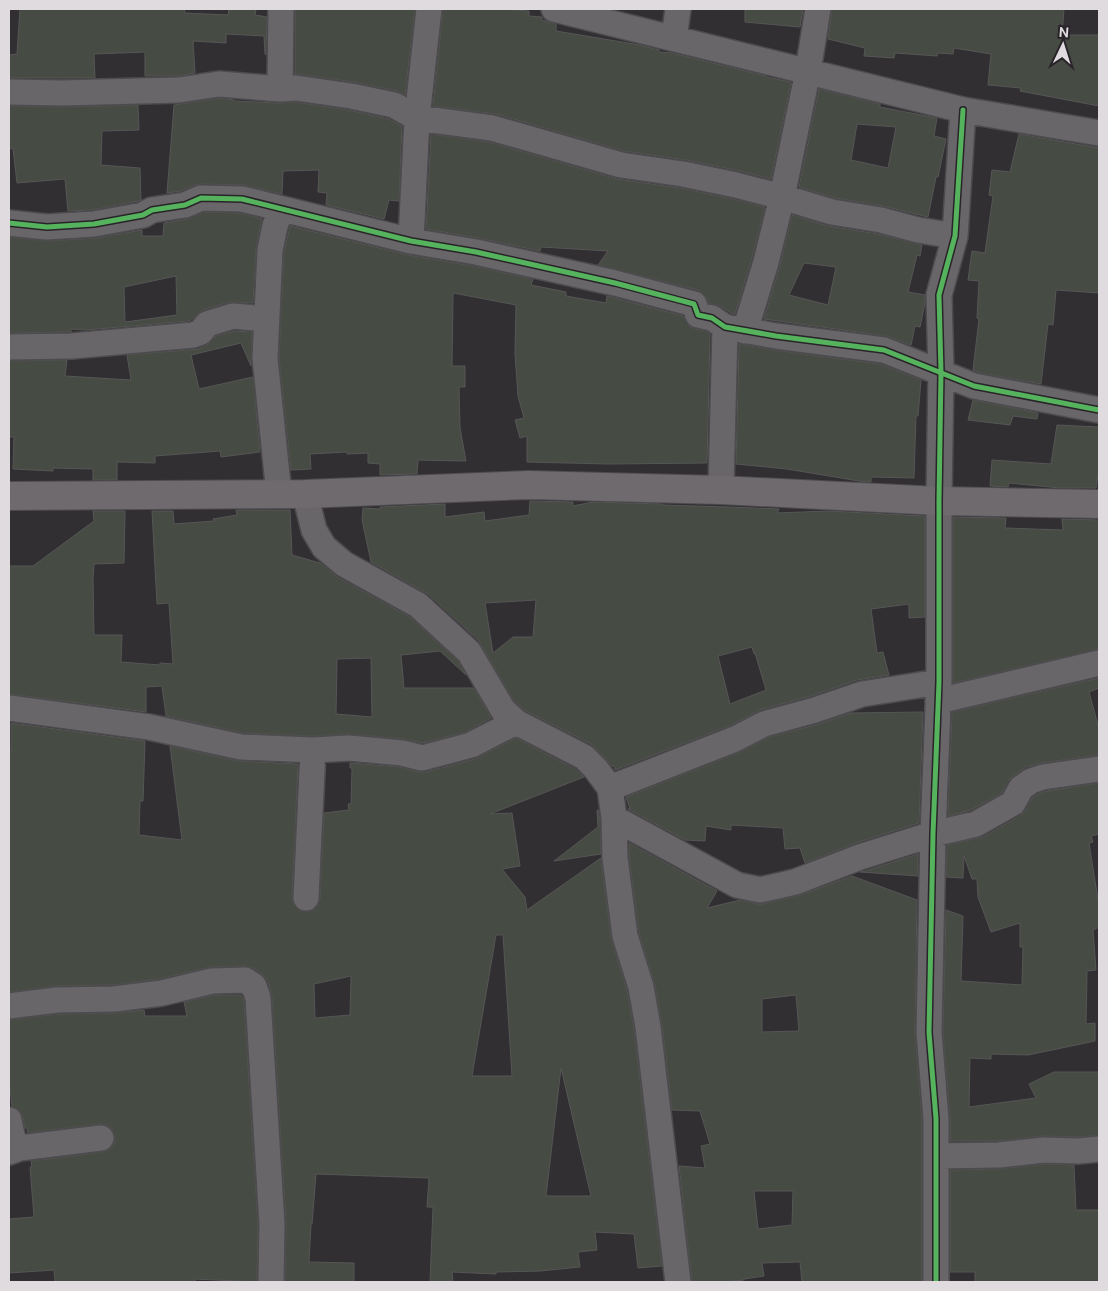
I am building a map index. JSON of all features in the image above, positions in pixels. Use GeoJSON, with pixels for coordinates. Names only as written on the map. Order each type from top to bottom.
{"type":"FeatureCollection","features":[{"type":"Feature","properties":{"kind":"street"},"geometry":{"type":"LineString","coordinates":[[280,9],[280,89]]}},
{"type":"Feature","properties":{"kind":"street"},"geometry":{"type":"LineString","coordinates":[[412,241],[418,118],[429,9]]}},
{"type":"Feature","properties":{"kind":"street"},"geometry":{"type":"LineString","coordinates":[[554,9],[964,110],[1099,133]]}},
{"type":"Feature","properties":{"kind":"street"},"geometry":{"type":"LineString","coordinates":[[674,38],[678,9]]}},
{"type":"Feature","properties":{"kind":"street"},"geometry":{"type":"LineString","coordinates":[[721,490],[735,329],[766,262],[808,71],[818,9]]}},
{"type":"Feature","properties":{"kind":"street"},"geometry":{"type":"LineString","coordinates":[[9,92],[62,93],[179,90],[219,84],[280,89],[296,88],[352,96],[394,106],[418,118],[492,128],[621,165],[683,174],[736,185],[782,196],[832,212],[881,220],[918,230],[955,236]]}},
{"type":"Feature","properties":{"kind":"street"},"geometry":{"type":"LineString","coordinates":[[936,1282],[936,1119],[929,1032],[938,692],[941,372],[939,295],[955,236],[964,110]]}},
{"type":"Feature","properties":{"kind":"street"},"geometry":{"type":"LineString","coordinates":[[9,223],[47,227],[94,224],[143,215],[152,210],[185,205],[201,198],[242,199],[412,241],[476,252],[615,283],[694,304],[698,315],[712,318],[735,329],[884,350],[974,386],[1099,410]]}},
{"type":"Feature","properties":{"kind":"street"},"geometry":{"type":"LineString","coordinates":[[279,494],[265,358],[270,250],[281,208]]}},
{"type":"Feature","properties":{"kind":"street"},"geometry":{"type":"LineString","coordinates":[[9,347],[72,346],[193,335],[201,332],[207,324],[233,316],[266,319]]}},
{"type":"Feature","properties":{"kind":"street"},"geometry":{"type":"LineString","coordinates":[[9,496],[306,494],[529,485],[721,490],[939,501],[1099,504]]}},
{"type":"Feature","properties":{"kind":"street"},"geometry":{"type":"LineString","coordinates":[[306,494],[314,530],[324,547],[344,564],[426,612],[469,652],[502,710],[516,722],[584,757],[610,788],[614,818],[614,858],[625,936],[641,987],[648,1027],[678,1282]]}},
{"type":"Feature","properties":{"kind":"street"},"geometry":{"type":"LineString","coordinates":[[610,788],[735,739],[764,724],[815,710],[862,694],[938,692],[1099,663]]}},
{"type":"Feature","properties":{"kind":"street"},"geometry":{"type":"LineString","coordinates":[[9,708],[149,727],[241,747],[313,750],[349,748],[402,753],[422,758],[471,745],[516,722]]}},
{"type":"Feature","properties":{"kind":"street"},"geometry":{"type":"LineString","coordinates":[[306,898],[313,750]]}},
{"type":"Feature","properties":{"kind":"street"},"geometry":{"type":"LineString","coordinates":[[614,818],[736,885],[760,890],[796,882],[860,857],[933,834],[976,824],[1013,803],[1021,788],[1030,781],[1043,776],[1099,769]]}},
{"type":"Feature","properties":{"kind":"street"},"geometry":{"type":"LineString","coordinates":[[9,1006],[57,1000],[114,999],[162,993],[212,981],[245,980],[254,986],[258,998],[271,1214],[271,1282]]}},
{"type":"Feature","properties":{"kind":"street"},"geometry":{"type":"LineString","coordinates":[[9,1120],[14,1150],[101,1138]]}},
{"type":"Feature","properties":{"kind":"street"},"geometry":{"type":"LineString","coordinates":[[936,1156],[999,1155],[1044,1150],[1078,1151],[1099,1149]]}},
{"type":"Feature","properties":{"kind":"building"},"geometry":{"type":"Polygon","coordinates":[[[20,9],[184,9],[185,13],[228,15],[229,9],[256,9],[255,15],[267,17],[266,55],[264,36],[226,34],[226,43],[193,41],[195,73],[178,76],[145,76],[145,52],[94,54],[95,78],[9,78],[9,55],[17,54],[20,9]]]}},
{"type":"Feature","properties":{"kind":"building"},"geometry":{"type":"Polygon","coordinates":[[[295,9],[415,9],[405,95],[397,91],[354,82],[295,74],[295,9]]]}},
{"type":"Feature","properties":{"kind":"building"},"geometry":{"type":"Polygon","coordinates":[[[443,9],[529,11],[529,16],[542,17],[542,20],[556,24],[556,31],[640,45],[659,50],[659,52],[672,53],[791,82],[771,179],[686,160],[624,151],[496,114],[433,106],[443,9]]]}},
{"type":"Feature","properties":{"kind":"building"},"geometry":{"type":"Polygon","coordinates":[[[745,9],[803,9],[800,27],[745,22],[745,9]]]}},
{"type":"Feature","properties":{"kind":"building"},"geometry":{"type":"Polygon","coordinates":[[[832,9],[1064,9],[1062,35],[1099,35],[1099,106],[1020,91],[1021,88],[988,85],[991,54],[954,48],[953,54],[938,53],[937,56],[895,53],[894,58],[864,56],[865,48],[828,39],[832,9]]]}},
{"type":"Feature","properties":{"kind":"building"},"geometry":{"type":"Polygon","coordinates":[[[819,89],[880,104],[880,107],[937,118],[934,136],[946,139],[928,217],[883,206],[835,198],[799,187],[819,89]],[[857,124],[851,160],[888,168],[896,127],[857,124]]]}},
{"type":"Feature","properties":{"kind":"building"},"geometry":{"type":"Polygon","coordinates":[[[219,98],[234,101],[295,102],[348,110],[389,119],[402,126],[399,201],[389,200],[384,219],[326,205],[327,193],[318,192],[319,170],[283,171],[282,194],[243,185],[201,184],[181,191],[167,193],[174,105],[219,98]]]}},
{"type":"Feature","properties":{"kind":"building"},"geometry":{"type":"Polygon","coordinates":[[[138,105],[139,130],[102,131],[101,165],[140,168],[141,200],[92,210],[68,211],[65,179],[17,183],[13,149],[9,148],[9,106],[138,105]]]}},
{"type":"Feature","properties":{"kind":"building"},"geometry":{"type":"Polygon","coordinates":[[[431,134],[489,142],[617,179],[680,188],[765,207],[735,314],[720,306],[709,303],[704,294],[698,290],[598,265],[608,251],[541,247],[540,251],[426,229],[431,134]]]}},
{"type":"Feature","properties":{"kind":"building"},"geometry":{"type":"Polygon","coordinates":[[[1019,134],[1099,148],[1099,293],[1056,290],[1053,325],[1048,324],[1041,384],[980,373],[973,370],[979,319],[977,318],[979,281],[968,280],[972,251],[985,253],[993,196],[989,195],[992,170],[1010,172],[1019,134]]]}},
{"type":"Feature","properties":{"kind":"building"},"geometry":{"type":"Polygon","coordinates":[[[204,212],[240,213],[262,219],[256,249],[253,303],[229,302],[203,310],[190,321],[86,330],[71,329],[71,332],[9,333],[9,237],[48,241],[95,238],[142,230],[142,236],[163,236],[164,223],[187,219],[204,212]],[[176,276],[124,287],[125,322],[177,315],[176,276]]]}},
{"type":"Feature","properties":{"kind":"building"},"geometry":{"type":"Polygon","coordinates":[[[792,215],[828,226],[878,234],[922,245],[920,256],[917,255],[908,292],[925,295],[925,303],[920,327],[915,326],[911,345],[886,336],[764,319],[792,215]],[[804,263],[789,295],[828,305],[836,267],[804,263]]]}},
{"type":"Feature","properties":{"kind":"building"},"geometry":{"type":"Polygon","coordinates":[[[290,226],[408,255],[533,279],[531,285],[566,292],[566,296],[606,303],[607,296],[683,316],[689,326],[710,334],[707,463],[609,464],[527,462],[527,436],[520,438],[515,420],[524,418],[518,396],[515,354],[516,305],[453,293],[452,366],[465,366],[465,387],[459,387],[460,428],[466,461],[418,460],[417,474],[380,475],[380,464],[368,463],[368,453],[347,454],[347,452],[310,454],[311,469],[291,470],[279,358],[284,252],[290,226]]]}},
{"type":"Feature","properties":{"kind":"building"},"geometry":{"type":"Polygon","coordinates":[[[235,331],[252,332],[251,366],[241,343],[191,355],[199,389],[253,377],[260,452],[221,457],[220,451],[155,456],[155,463],[117,462],[117,480],[93,480],[93,469],[53,468],[53,471],[13,469],[14,437],[9,437],[9,361],[67,360],[65,376],[131,380],[127,355],[198,349],[207,345],[216,336],[235,331]]]}},
{"type":"Feature","properties":{"kind":"building"},"geometry":{"type":"Polygon","coordinates":[[[739,344],[880,364],[921,380],[918,416],[916,416],[914,478],[871,477],[871,482],[865,482],[787,469],[736,464],[739,344]]]}},
{"type":"Feature","properties":{"kind":"building"},"geometry":{"type":"Polygon","coordinates":[[[973,400],[1038,413],[1037,419],[1013,416],[1010,425],[968,420],[973,400]]]}},
{"type":"Feature","properties":{"kind":"building"},"geometry":{"type":"Polygon","coordinates":[[[1057,425],[1099,427],[1099,469],[1096,488],[1060,488],[1009,483],[1008,487],[990,486],[992,460],[1051,464],[1057,425]]]}},
{"type":"Feature","properties":{"kind":"building"},"geometry":{"type":"Polygon","coordinates":[[[530,501],[573,502],[573,506],[593,502],[779,509],[777,513],[828,511],[925,516],[925,617],[909,618],[909,604],[871,609],[877,653],[883,652],[889,675],[857,680],[811,696],[760,710],[729,726],[615,770],[614,766],[591,744],[524,710],[514,701],[479,641],[428,594],[371,562],[362,520],[363,508],[380,509],[380,507],[445,504],[445,517],[484,512],[485,521],[529,515],[530,501]],[[536,600],[485,603],[493,653],[513,637],[533,637],[536,600]],[[752,647],[718,656],[730,704],[766,690],[752,647]]]}},
{"type":"Feature","properties":{"kind":"building"},"geometry":{"type":"Polygon","coordinates":[[[236,510],[290,510],[292,555],[320,563],[337,577],[410,617],[458,661],[466,675],[440,651],[401,655],[404,688],[474,688],[491,718],[466,732],[422,743],[403,739],[350,734],[313,736],[243,733],[166,716],[162,686],[146,687],[146,712],[9,694],[9,566],[33,566],[94,521],[93,511],[125,511],[124,563],[94,564],[94,635],[122,635],[121,662],[173,664],[169,603],[157,604],[152,511],[173,511],[174,524],[214,521],[213,519],[237,515],[236,510]],[[371,658],[337,659],[336,714],[372,717],[371,658]]]}},
{"type":"Feature","properties":{"kind":"building"},"geometry":{"type":"Polygon","coordinates":[[[953,517],[1006,518],[1005,528],[1063,530],[1062,519],[1099,520],[1099,649],[953,683],[953,517]]]}},
{"type":"Feature","properties":{"kind":"building"},"geometry":{"type":"Polygon","coordinates":[[[1099,678],[1099,688],[1089,692],[1099,729],[1099,755],[1041,763],[1026,767],[1008,781],[1002,793],[971,810],[948,816],[952,712],[1099,678]]]}},
{"type":"Feature","properties":{"kind":"building"},"geometry":{"type":"Polygon","coordinates":[[[923,712],[919,823],[856,843],[805,863],[800,848],[785,849],[783,828],[731,825],[731,830],[706,826],[705,841],[685,840],[628,809],[630,809],[626,797],[740,752],[769,737],[819,724],[851,713],[923,712]]]}},
{"type":"Feature","properties":{"kind":"building"},"geometry":{"type":"Polygon","coordinates":[[[11,723],[145,741],[143,801],[140,801],[139,835],[182,840],[170,746],[238,761],[298,764],[292,897],[294,905],[299,910],[305,912],[313,910],[318,905],[320,899],[324,813],[349,810],[348,804],[351,804],[352,768],[350,768],[350,763],[400,767],[426,772],[475,759],[516,738],[575,769],[584,777],[490,814],[512,813],[520,866],[502,869],[525,897],[527,910],[601,858],[611,938],[627,990],[634,1029],[662,1266],[638,1268],[634,1234],[595,1232],[597,1250],[578,1252],[580,1267],[540,1271],[496,1272],[496,1274],[452,1272],[453,1282],[430,1282],[433,1207],[427,1207],[429,1178],[316,1174],[309,1262],[354,1263],[354,1282],[285,1282],[286,1223],[272,997],[268,981],[253,968],[245,966],[211,967],[159,979],[113,985],[57,986],[9,992],[9,751],[11,752],[11,723]],[[496,935],[472,1076],[512,1076],[503,935],[496,935]],[[351,976],[314,984],[315,1018],[350,1015],[351,976]],[[561,1068],[546,1196],[591,1196],[561,1068]]]}},
{"type":"Feature","properties":{"kind":"building"},"geometry":{"type":"Polygon","coordinates":[[[1099,783],[1099,834],[1091,836],[1093,842],[1089,843],[1099,906],[1099,927],[1093,930],[1096,970],[1087,971],[1086,1024],[1095,1023],[1095,1041],[1028,1055],[991,1054],[991,1059],[970,1058],[969,1107],[1036,1098],[1029,1084],[1054,1072],[1099,1072],[1099,1135],[1078,1137],[1043,1136],[998,1141],[950,1141],[943,1032],[946,910],[963,916],[961,981],[1022,985],[1023,947],[1020,947],[1020,923],[991,932],[978,897],[977,879],[972,879],[964,856],[963,878],[946,877],[947,845],[983,837],[1020,816],[1026,810],[1032,798],[1038,794],[1046,791],[1099,783]]]}},
{"type":"Feature","properties":{"kind":"building"},"geometry":{"type":"Polygon","coordinates":[[[597,810],[600,819],[601,854],[554,861],[598,827],[597,810]]]}},
{"type":"Feature","properties":{"kind":"building"},"geometry":{"type":"Polygon","coordinates":[[[629,843],[717,891],[707,908],[740,900],[763,904],[800,895],[852,876],[917,900],[915,1032],[922,1120],[922,1282],[802,1282],[800,1262],[762,1263],[764,1276],[744,1280],[692,1282],[679,1166],[705,1168],[701,1146],[710,1144],[700,1111],[672,1110],[662,1025],[655,985],[639,933],[629,857],[629,843]],[[796,995],[762,999],[762,1032],[799,1031],[796,995]],[[754,1191],[758,1229],[792,1225],[793,1191],[754,1191]]]}},
{"type":"Feature","properties":{"kind":"building"},"geometry":{"type":"Polygon","coordinates":[[[918,854],[918,876],[860,872],[865,871],[918,854]]]}},
{"type":"Feature","properties":{"kind":"building"},"geometry":{"type":"Polygon","coordinates":[[[214,995],[241,995],[244,1001],[258,1224],[257,1282],[195,1279],[195,1282],[55,1282],[54,1270],[9,1273],[9,1219],[34,1217],[31,1161],[103,1152],[110,1149],[114,1144],[115,1137],[112,1129],[107,1125],[100,1124],[28,1133],[20,1111],[12,1106],[9,1088],[9,1020],[58,1014],[114,1013],[144,1010],[145,1016],[187,1016],[184,1002],[214,995]]]}},
{"type":"Feature","properties":{"kind":"building"},"geometry":{"type":"Polygon","coordinates":[[[1045,1164],[1074,1165],[1076,1210],[1099,1210],[1099,1282],[975,1282],[975,1272],[950,1272],[950,1170],[999,1169],[1045,1164]]]}},
{"type":"Feature","properties":{"kind":"cycle path"},"geometry":{"type":"LineString","coordinates":[[936,1282],[936,1119],[929,1032],[933,834],[939,682],[941,372],[939,295],[955,236],[963,110]]}},
{"type":"Feature","properties":{"kind":"cycle path"},"geometry":{"type":"LineString","coordinates":[[9,223],[47,227],[94,224],[143,215],[152,210],[185,205],[201,198],[242,199],[411,241],[476,252],[615,283],[694,304],[698,315],[712,318],[725,327],[776,336],[884,350],[974,386],[1099,410]]}}]}
